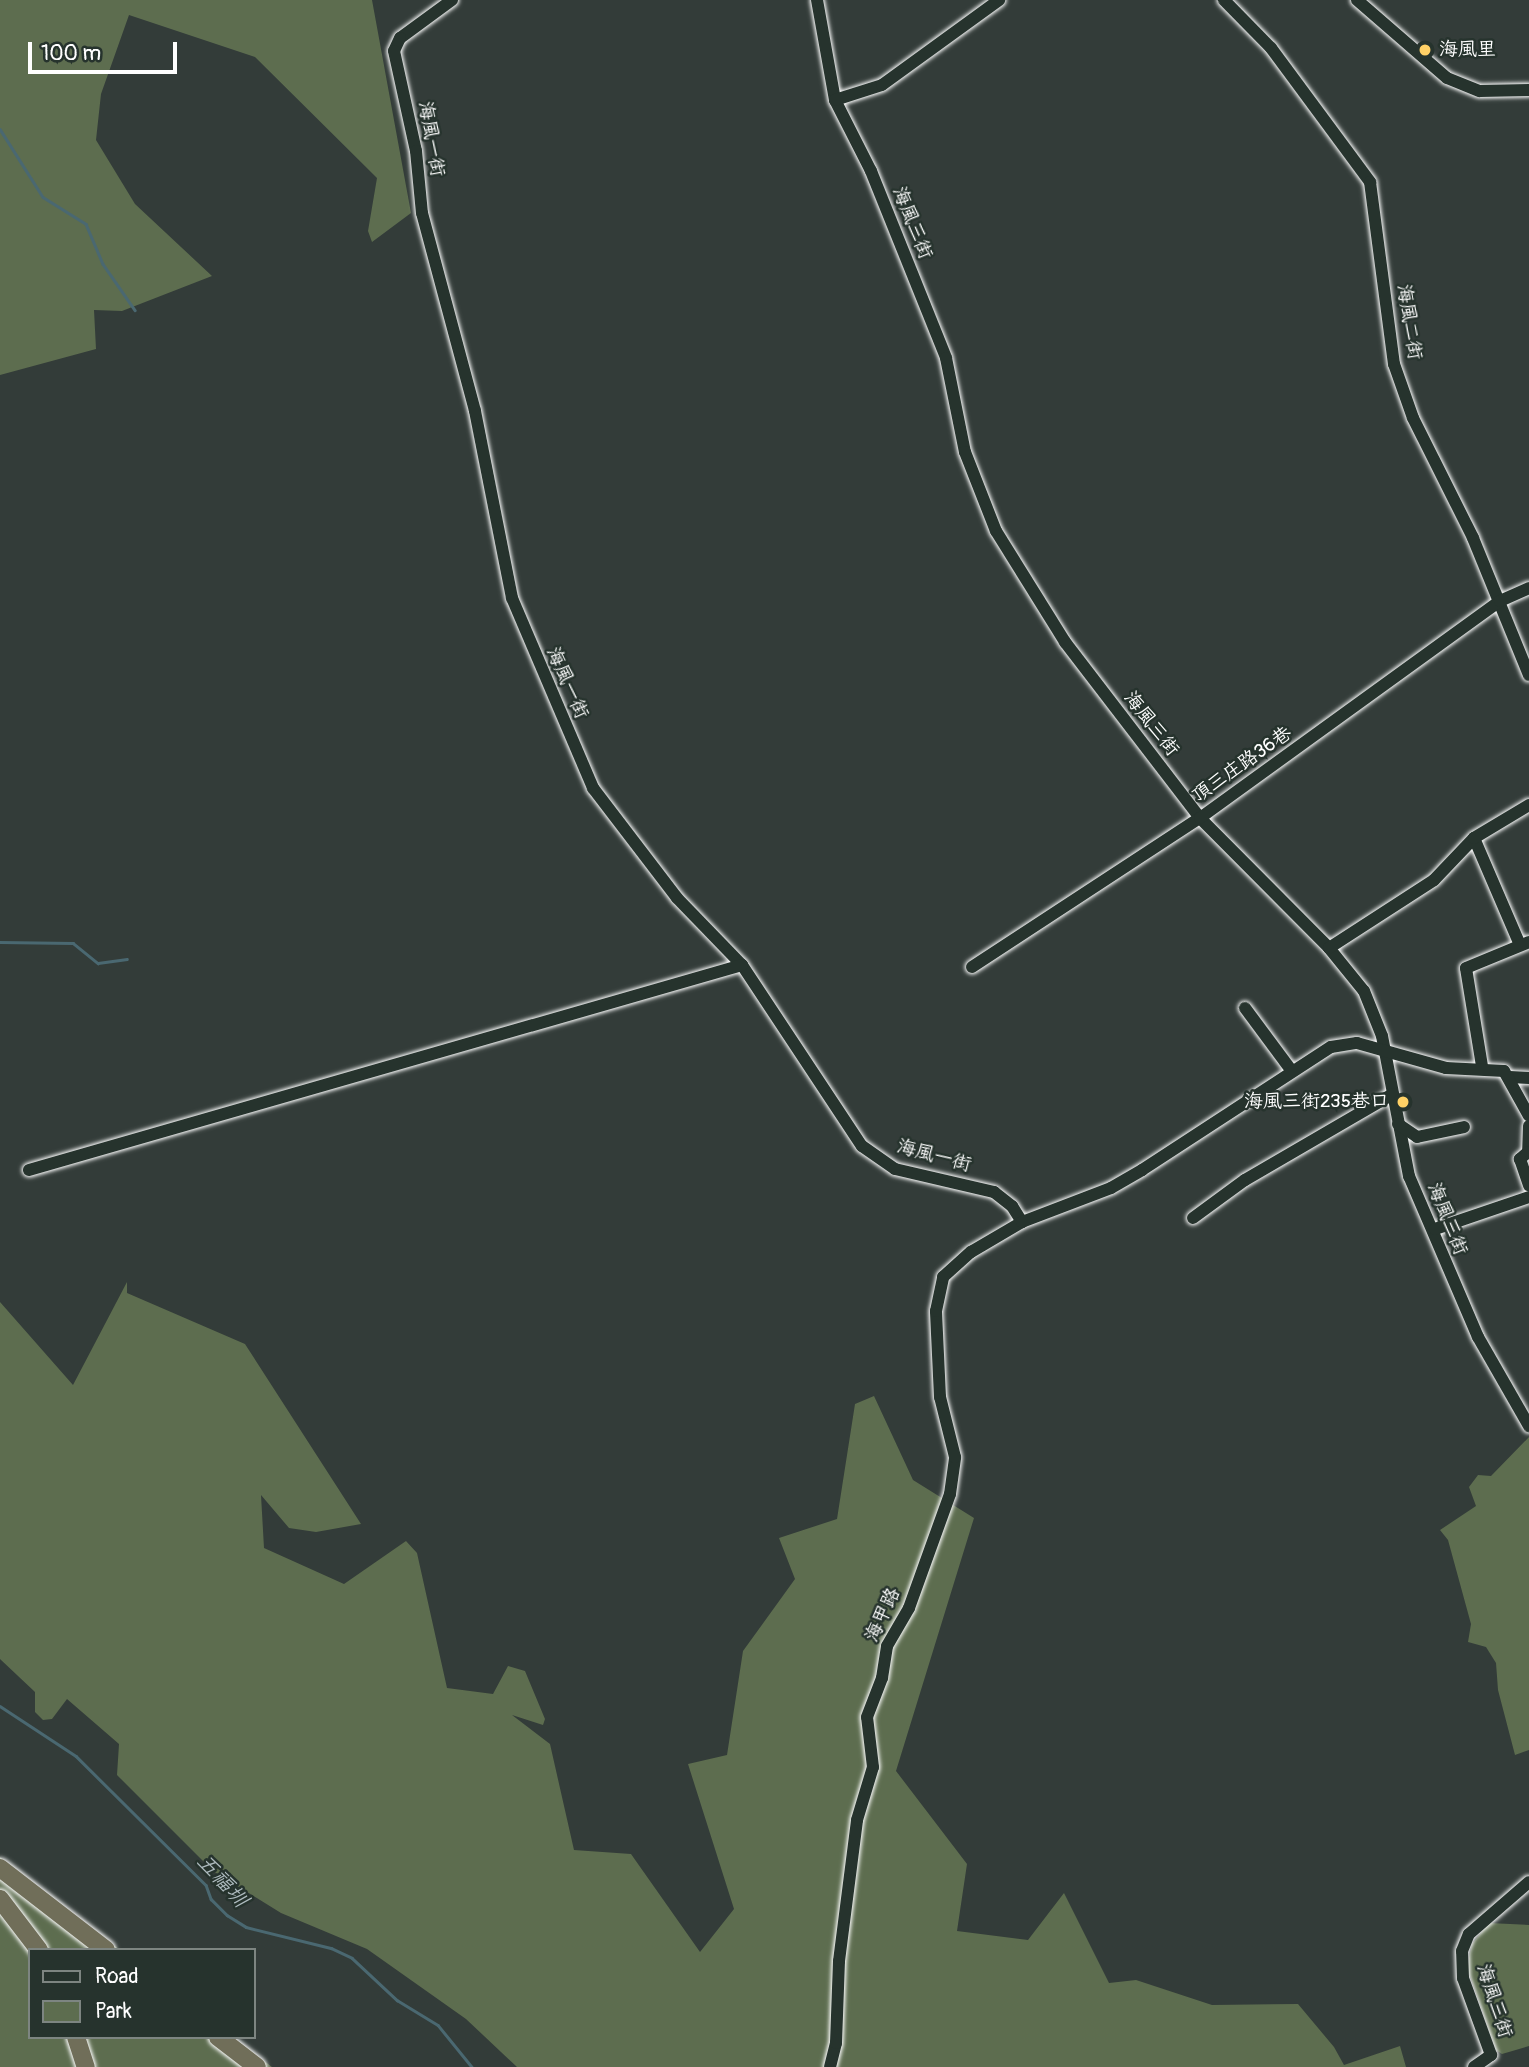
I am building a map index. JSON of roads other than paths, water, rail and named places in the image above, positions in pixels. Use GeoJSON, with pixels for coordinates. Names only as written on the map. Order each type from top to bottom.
{"type":"FeatureCollection","features":[{"type":"Feature","properties":{"kind":"highway"},"geometry":{"type":"LineString","coordinates":[[0,1868],[103,1948]]}},
{"type":"Feature","properties":{"kind":"highway"},"geometry":{"type":"LineString","coordinates":[[0,1899],[37,1948]]}},
{"type":"Feature","properties":{"kind":"highway"},"geometry":{"type":"LineString","coordinates":[[77,2039],[86,2067]]}},
{"type":"Feature","properties":{"kind":"highway"},"geometry":{"type":"LineString","coordinates":[[221,2039],[257,2067]]}},
{"type":"Feature","properties":{"kind":"street","name":"海風一街"},"geometry":{"type":"LineString","coordinates":[[453,0],[400,38],[394,51],[416,150],[422,213],[475,411],[512,598],[593,788],[677,898],[742,965],[862,1146],[895,1169],[994,1192],[1012,1206],[1022,1222]]}},
{"type":"Feature","properties":{"kind":"street","name":"海風三街"},"geometry":{"type":"LineString","coordinates":[[817,0],[835,100],[871,171],[946,358],[965,452],[996,531],[1033,595],[1096,686],[1200,818],[1329,948],[1364,991],[1382,1035],[1382,1049],[1409,1176],[1435,1229],[1439,1253],[1478,1337],[1529,1426]]}},
{"type":"Feature","properties":{"kind":"street"},"geometry":{"type":"LineString","coordinates":[[835,100],[883,85],[999,0]]}},
{"type":"Feature","properties":{"kind":"street","name":"海風二街"},"geometry":{"type":"LineString","coordinates":[[1224,0],[1271,48],[1370,182],[1394,364],[1413,418],[1500,601],[1529,674]]}},
{"type":"Feature","properties":{"kind":"street"},"geometry":{"type":"LineString","coordinates":[[1357,0],[1447,78],[1480,91],[1529,90]]}},
{"type":"Feature","properties":{"kind":"street","name":"頂三庄路36巷"},"geometry":{"type":"LineString","coordinates":[[972,967],[1200,818],[1500,601],[1529,588]]}},
{"type":"Feature","properties":{"kind":"street"},"geometry":{"type":"LineString","coordinates":[[1329,948],[1434,880],[1474,838],[1529,805]]}},
{"type":"Feature","properties":{"kind":"street"},"geometry":{"type":"LineString","coordinates":[[1474,838],[1525,944],[1466,968],[1482,1066],[1504,1071],[1510,1077],[1529,1116]]}},
{"type":"Feature","properties":{"kind":"street"},"geometry":{"type":"LineString","coordinates":[[29,1170],[742,965]]}},
{"type":"Feature","properties":{"kind":"street"},"geometry":{"type":"LineString","coordinates":[[1245,1008],[1291,1070]]}},
{"type":"Feature","properties":{"kind":"street","name":"海甲路"},"geometry":{"type":"LineString","coordinates":[[830,2067],[836,2043],[839,1961],[857,1820],[873,1767],[867,1717],[882,1678],[887,1646],[909,1608],[950,1494],[955,1457],[940,1396],[936,1311],[943,1277],[971,1252],[1022,1222],[1111,1188],[1220,1122],[1291,1070],[1331,1047],[1357,1043],[1446,1069],[1482,1066]]}},
{"type":"Feature","properties":{"kind":"street"},"geometry":{"type":"LineString","coordinates":[[1510,1077],[1529,1078]]}},
{"type":"Feature","properties":{"kind":"street"},"geometry":{"type":"LineString","coordinates":[[1193,1218],[1245,1180],[1392,1094]]}},
{"type":"Feature","properties":{"kind":"street"},"geometry":{"type":"LineString","coordinates":[[1398,1124],[1416,1137],[1464,1127]]}},
{"type":"Feature","properties":{"kind":"street"},"geometry":{"type":"LineString","coordinates":[[1529,1126],[1528,1152],[1520,1159],[1529,1185]]}},
{"type":"Feature","properties":{"kind":"street"},"geometry":{"type":"LineString","coordinates":[[1435,1229],[1529,1197]]}},
{"type":"Feature","properties":{"kind":"street","name":"海風三街"},"geometry":{"type":"LineString","coordinates":[[1474,2067],[1491,2055],[1463,1978],[1462,1951],[1469,1934],[1529,1882]]}},
{"type":"Feature","properties":{"kind":"waterway"},"geometry":{"type":"LineString","coordinates":[[0,129],[43,197],[86,224],[103,264],[135,310]]}},
{"type":"Feature","properties":{"kind":"waterway"},"geometry":{"type":"LineString","coordinates":[[0,942],[73,943],[98,963],[127,959]]}},
{"type":"Feature","properties":{"kind":"waterway","name":"五福圳"},"geometry":{"type":"LineString","coordinates":[[0,1706],[76,1756],[206,1885],[211,1899],[227,1915],[246,1927],[331,1948],[352,1958],[397,2000],[438,2025],[472,2067]]}},
{"type":"Feature","properties":{"kind":"place","name":"海風里"},"geometry":{"type":"Point","coordinates":[1425,50]}},
{"type":"Feature","properties":{"kind":"place","name":"海風三街235巷口"},"geometry":{"type":"Point","coordinates":[1403,1102]}}]}
